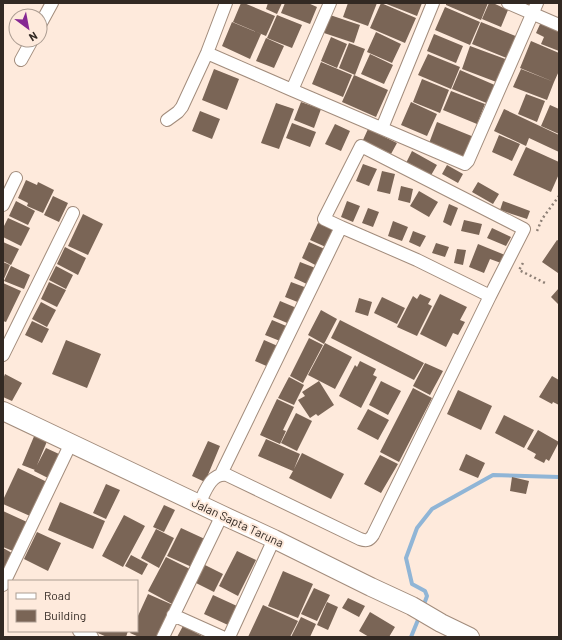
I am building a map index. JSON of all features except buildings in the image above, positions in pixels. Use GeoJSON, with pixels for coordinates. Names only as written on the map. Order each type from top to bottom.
{"type":"FeatureCollection","features":[{"type":"Feature","properties":{"kind":"street"},"geometry":{"type":"LineString","coordinates":[[167,120],[182,107],[207,53],[226,3]]}},
{"type":"Feature","properties":{"kind":"street"},"geometry":{"type":"LineString","coordinates":[[292,90],[330,3]]}},
{"type":"Feature","properties":{"kind":"street"},"geometry":{"type":"LineString","coordinates":[[382,128],[433,3]]}},
{"type":"Feature","properties":{"kind":"street"},"geometry":{"type":"LineString","coordinates":[[508,3],[535,8],[559,25]]}},
{"type":"Feature","properties":{"kind":"street"},"geometry":{"type":"LineString","coordinates":[[207,53],[464,164],[467,163],[535,8]]}},
{"type":"Feature","properties":{"kind":"street"},"geometry":{"type":"LineString","coordinates":[[21,60],[28,48]]}},
{"type":"Feature","properties":{"kind":"street"},"geometry":{"type":"LineString","coordinates":[[199,504],[212,480],[217,475],[227,475],[360,539],[365,541],[368,540],[373,535],[524,229],[361,146],[324,219],[417,260],[490,296]]}},
{"type":"Feature","properties":{"kind":"street"},"geometry":{"type":"LineString","coordinates":[[3,205],[16,178]]}},
{"type":"Feature","properties":{"kind":"street"},"geometry":{"type":"LineString","coordinates":[[3,355],[73,213]]}},
{"type":"Feature","properties":{"kind":"street"},"geometry":{"type":"LineString","coordinates":[[221,474],[341,227]]}},
{"type":"Feature","properties":{"kind":"street","name":"Jalan Sapta Taruna"},"geometry":{"type":"LineString","coordinates":[[3,411],[412,606],[463,635]]}},
{"type":"Feature","properties":{"kind":"street"},"geometry":{"type":"LineString","coordinates":[[3,585],[70,443]]}},
{"type":"Feature","properties":{"kind":"street"},"geometry":{"type":"LineString","coordinates":[[163,637],[222,516]]}},
{"type":"Feature","properties":{"kind":"street"},"geometry":{"type":"LineString","coordinates":[[229,637],[274,539]]}},
{"type":"Feature","properties":{"kind":"street"},"geometry":{"type":"LineString","coordinates":[[173,616],[222,637]]}},
{"type":"Feature","properties":{"kind":"street"},"geometry":{"type":"LineString","coordinates":[[81,632],[92,637]]}},
{"type":"Feature","properties":{"kind":"path"},"geometry":{"type":"LineString","coordinates":[[536,232],[542,219],[559,196]]}},
{"type":"Feature","properties":{"kind":"path"},"geometry":{"type":"LineString","coordinates":[[525,258],[519,270],[545,283]]}},
{"type":"Feature","properties":{"kind":"waterway"},"geometry":{"type":"LineString","coordinates":[[423,607],[427,596],[425,591],[412,584],[406,558],[417,528],[432,509],[493,475],[559,477]]}},
{"type":"Feature","properties":{"kind":"waterway"},"geometry":{"type":"LineString","coordinates":[[411,637],[420,615]]}}]}
